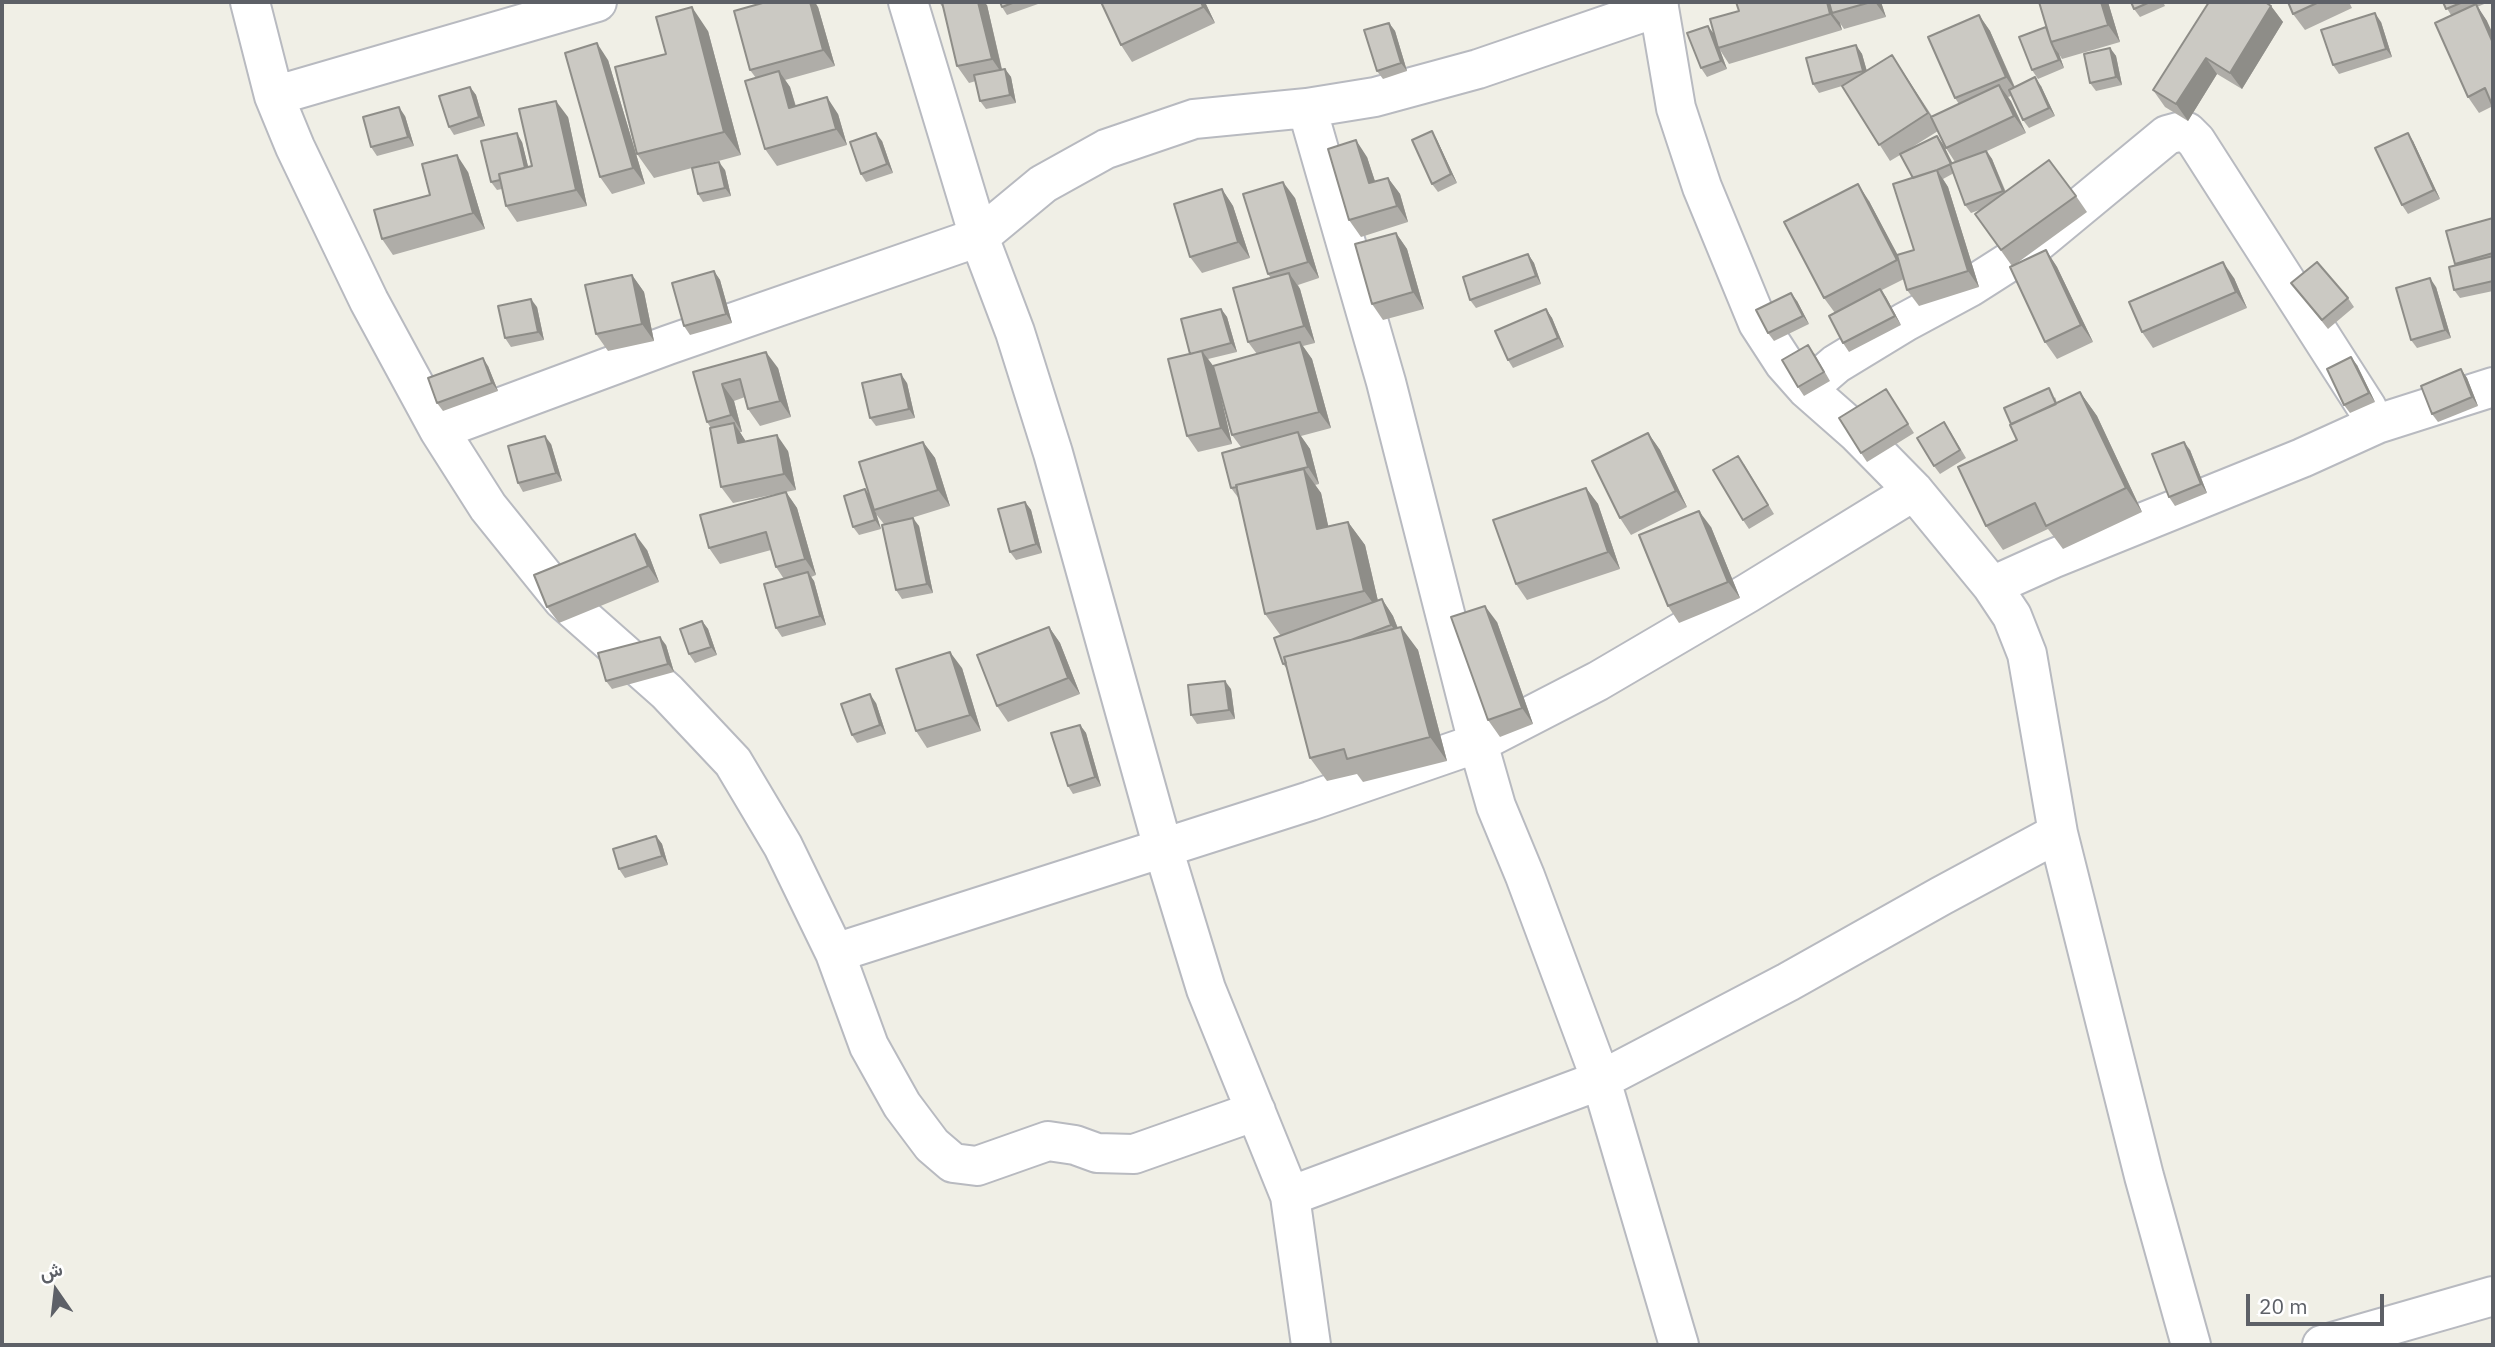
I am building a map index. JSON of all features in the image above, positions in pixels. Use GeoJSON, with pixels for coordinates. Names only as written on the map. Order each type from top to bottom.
{"type":"FeatureCollection","features":[{"type":"Feature","properties":{"kind":"street"},"geometry":{"type":"LineString","coordinates":[[250,2],[274,96],[295,147],[352,266],[439,430],[488,508],[563,600],[667,692],[733,762],[783,846],[835,953],[869,1046],[902,1105],[933,1145],[953,1163],[976,1166],[1048,1141],[1074,1145],[1097,1153],[1134,1154],[1256,1111]]}},
{"type":"Feature","properties":{"kind":"street"},"geometry":{"type":"LineString","coordinates":[[274,96],[597,2]]}},
{"type":"Feature","properties":{"kind":"street"},"geometry":{"type":"LineString","coordinates":[[908,2],[979,237],[1015,332],[1049,441],[1163,848],[1206,989],[1290,1196],[1311,1345]]}},
{"type":"Feature","properties":{"kind":"street"},"geometry":{"type":"LineString","coordinates":[[439,430],[668,345],[979,237],[1043,184],[1106,149],[1194,119],[1307,108],[1375,97],[1478,69],[1659,4],[1676,108],[1702,187],[1758,323],[1784,363],[1807,389],[1857,433],[1914,491],[1993,586],[2011,616],[2027,654],[2058,833],[2144,1176],[2191,1345]]}},
{"type":"Feature","properties":{"kind":"street"},"geometry":{"type":"LineString","coordinates":[[1307,108],[1386,382],[1496,806],[1601,1080],[1679,1345]]}},
{"type":"Feature","properties":{"kind":"street"},"geometry":{"type":"LineString","coordinates":[[1807,389],[1836,364],[1970,287],[2028,250],[2167,135],[2187,132],[2196,141],[2377,424]]}},
{"type":"Feature","properties":{"kind":"street"},"geometry":{"type":"LineString","coordinates":[[1993,586],[2052,559],[2302,458],[2377,424],[2493,387]]}},
{"type":"Feature","properties":{"kind":"street"},"geometry":{"type":"LineString","coordinates":[[835,953],[1310,801],[1478,743],[1598,681],[1914,491]]}},
{"type":"Feature","properties":{"kind":"street"},"geometry":{"type":"LineString","coordinates":[[1290,1196],[1601,1080],[1788,982],[2058,833]]}},
{"type":"Feature","properties":{"kind":"street"},"geometry":{"type":"LineString","coordinates":[[2322,1345],[2493,1296]]}},
{"type":"Feature","properties":{"kind":"building"},"geometry":{"type":"Polygon","coordinates":[[[766,2],[810,2],[823,50],[750,70],[734,11],[766,2]]]}},
{"type":"Feature","properties":{"kind":"building"},"geometry":{"type":"Polygon","coordinates":[[[942,2],[978,2],[992,59],[957,66],[942,2]]]}},
{"type":"Feature","properties":{"kind":"building"},"geometry":{"type":"Polygon","coordinates":[[[1000,2],[1015,2],[1002,7],[1000,2]]]}},
{"type":"Feature","properties":{"kind":"building"},"geometry":{"type":"Polygon","coordinates":[[[1101,2],[1201,2],[1203,7],[1121,45],[1101,2]]]}},
{"type":"Feature","properties":{"kind":"building"},"geometry":{"type":"Polygon","coordinates":[[[1736,2],[1827,2],[1830,14],[1718,48],[1710,19],[1739,11],[1736,2]]]}},
{"type":"Feature","properties":{"kind":"building"},"geometry":{"type":"Polygon","coordinates":[[[1829,2],[1871,2],[1832,13],[1829,2]]]}},
{"type":"Feature","properties":{"kind":"building"},"geometry":{"type":"Polygon","coordinates":[[[2039,2],[2101,2],[2108,25],[2051,42],[2039,2]]]}},
{"type":"Feature","properties":{"kind":"building"},"geometry":{"type":"Polygon","coordinates":[[[2131,2],[2150,2],[2134,9],[2131,2]]]}},
{"type":"Feature","properties":{"kind":"building"},"geometry":{"type":"Polygon","coordinates":[[[2209,2],[2265,2],[2271,6],[2230,73],[2206,58],[2176,104],[2153,90],[2209,2]]]}},
{"type":"Feature","properties":{"kind":"building"},"geometry":{"type":"Polygon","coordinates":[[[2288,2],[2319,2],[2293,14],[2288,2]]]}},
{"type":"Feature","properties":{"kind":"building"},"geometry":{"type":"Polygon","coordinates":[[[2443,2],[2463,2],[2446,9],[2443,2]]]}},
{"type":"Feature","properties":{"kind":"building"},"geometry":{"type":"Polygon","coordinates":[[[2476,4],[2493,43],[2493,107],[2485,88],[2468,97],[2435,23],[2476,4]]]}},
{"type":"Feature","properties":{"kind":"building"},"geometry":{"type":"Polygon","coordinates":[[[692,7],[724,132],[637,154],[615,67],[666,54],[656,17],[692,7]]]}},
{"type":"Feature","properties":{"kind":"building"},"geometry":{"type":"Polygon","coordinates":[[[2375,13],[2386,49],[2333,65],[2321,30],[2375,13]]]}},
{"type":"Feature","properties":{"kind":"building"},"geometry":{"type":"Polygon","coordinates":[[[1979,15],[2006,77],[1955,98],[1928,37],[1979,15]]]}},
{"type":"Feature","properties":{"kind":"building"},"geometry":{"type":"Polygon","coordinates":[[[1389,23],[1401,63],[1377,71],[1364,30],[1389,23]]]}},
{"type":"Feature","properties":{"kind":"building"},"geometry":{"type":"Polygon","coordinates":[[[1708,26],[1721,61],[1701,68],[1687,33],[1708,26]]]}},
{"type":"Feature","properties":{"kind":"building"},"geometry":{"type":"Polygon","coordinates":[[[2046,27],[2059,60],[2032,70],[2019,37],[2046,27]]]}},
{"type":"Feature","properties":{"kind":"building"},"geometry":{"type":"Polygon","coordinates":[[[597,43],[633,168],[600,177],[565,53],[597,43]]]}},
{"type":"Feature","properties":{"kind":"building"},"geometry":{"type":"Polygon","coordinates":[[[1856,45],[1863,71],[1813,84],[1806,58],[1856,45]]]}},
{"type":"Feature","properties":{"kind":"building"},"geometry":{"type":"Polygon","coordinates":[[[2110,48],[2116,77],[2090,83],[2084,54],[2110,48]]]}},
{"type":"Feature","properties":{"kind":"building"},"geometry":{"type":"Polygon","coordinates":[[[1892,55],[1928,113],[1879,145],[1842,86],[1892,55]]]}},
{"type":"Feature","properties":{"kind":"building"},"geometry":{"type":"Polygon","coordinates":[[[1005,69],[1010,95],[980,101],[974,75],[1005,69]]]}},
{"type":"Feature","properties":{"kind":"building"},"geometry":{"type":"Polygon","coordinates":[[[779,71],[789,108],[827,97],[836,129],[765,149],[745,81],[779,71]]]}},
{"type":"Feature","properties":{"kind":"building"},"geometry":{"type":"Polygon","coordinates":[[[2035,77],[2049,108],[2023,120],[2009,90],[2035,77]]]}},
{"type":"Feature","properties":{"kind":"building"},"geometry":{"type":"Polygon","coordinates":[[[1999,85],[2014,116],[1946,148],[1931,117],[1999,85]]]}},
{"type":"Feature","properties":{"kind":"building"},"geometry":{"type":"Polygon","coordinates":[[[470,87],[479,117],[449,127],[439,96],[470,87]]]}},
{"type":"Feature","properties":{"kind":"building"},"geometry":{"type":"Polygon","coordinates":[[[556,101],[576,190],[506,206],[499,174],[532,166],[519,109],[556,101]]]}},
{"type":"Feature","properties":{"kind":"building"},"geometry":{"type":"Polygon","coordinates":[[[399,107],[408,137],[371,147],[363,117],[399,107]]]}},
{"type":"Feature","properties":{"kind":"building"},"geometry":{"type":"Polygon","coordinates":[[[1432,131],[1451,174],[1432,184],[1412,140],[1432,131]]]}},
{"type":"Feature","properties":{"kind":"building"},"geometry":{"type":"Polygon","coordinates":[[[517,133],[525,168],[499,174],[500,180],[491,182],[481,141],[517,133]]]}},
{"type":"Feature","properties":{"kind":"building"},"geometry":{"type":"Polygon","coordinates":[[[876,133],[887,164],[861,174],[850,142],[876,133]]]}},
{"type":"Feature","properties":{"kind":"building"},"geometry":{"type":"Polygon","coordinates":[[[2408,133],[2434,190],[2402,205],[2375,148],[2408,133]]]}},
{"type":"Feature","properties":{"kind":"building"},"geometry":{"type":"Polygon","coordinates":[[[1937,136],[1951,164],[1913,178],[1900,154],[1937,136]]]}},
{"type":"Feature","properties":{"kind":"building"},"geometry":{"type":"Polygon","coordinates":[[[1356,140],[1369,183],[1388,178],[1397,206],[1349,220],[1328,149],[1356,140]]]}},
{"type":"Feature","properties":{"kind":"building"},"geometry":{"type":"Polygon","coordinates":[[[1986,151],[2003,191],[1965,205],[1950,164],[1986,151]]]}},
{"type":"Feature","properties":{"kind":"building"},"geometry":{"type":"Polygon","coordinates":[[[457,155],[473,213],[382,239],[374,210],[430,195],[422,164],[457,155]]]}},
{"type":"Feature","properties":{"kind":"building"},"geometry":{"type":"Polygon","coordinates":[[[2049,160],[2076,196],[2001,250],[1975,214],[2049,160]]]}},
{"type":"Feature","properties":{"kind":"building"},"geometry":{"type":"Polygon","coordinates":[[[719,162],[725,188],[698,194],[692,168],[719,162]]]}},
{"type":"Feature","properties":{"kind":"building"},"geometry":{"type":"Polygon","coordinates":[[[1937,170],[1968,271],[1907,290],[1897,255],[1914,250],[1893,184],[1937,170]]]}},
{"type":"Feature","properties":{"kind":"building"},"geometry":{"type":"Polygon","coordinates":[[[1283,182],[1308,262],[1268,274],[1243,194],[1283,182]]]}},
{"type":"Feature","properties":{"kind":"building"},"geometry":{"type":"Polygon","coordinates":[[[1858,184],[1897,260],[1824,298],[1784,222],[1858,184]]]}},
{"type":"Feature","properties":{"kind":"building"},"geometry":{"type":"Polygon","coordinates":[[[1222,189],[1238,242],[1190,257],[1174,204],[1222,189]]]}},
{"type":"Feature","properties":{"kind":"building"},"geometry":{"type":"Polygon","coordinates":[[[2493,218],[2493,253],[2455,264],[2446,231],[2493,218]]]}},
{"type":"Feature","properties":{"kind":"building"},"geometry":{"type":"Polygon","coordinates":[[[1396,233],[1413,292],[1372,304],[1355,244],[1396,233]]]}},
{"type":"Feature","properties":{"kind":"building"},"geometry":{"type":"Polygon","coordinates":[[[2046,250],[2081,325],[2045,342],[2010,267],[2046,250]]]}},
{"type":"Feature","properties":{"kind":"building"},"geometry":{"type":"Polygon","coordinates":[[[1528,254],[1536,276],[1470,300],[1463,277],[1528,254]]]}},
{"type":"Feature","properties":{"kind":"building"},"geometry":{"type":"Polygon","coordinates":[[[2493,256],[2493,281],[2454,290],[2449,267],[2493,256]]]}},
{"type":"Feature","properties":{"kind":"building"},"geometry":{"type":"Polygon","coordinates":[[[2223,262],[2236,292],[2142,332],[2129,302],[2223,262]]]}},
{"type":"Feature","properties":{"kind":"building"},"geometry":{"type":"Polygon","coordinates":[[[2317,262],[2348,298],[2322,320],[2291,283],[2317,262]]]}},
{"type":"Feature","properties":{"kind":"building"},"geometry":{"type":"Polygon","coordinates":[[[714,271],[726,314],[684,326],[672,283],[714,271]]]}},
{"type":"Feature","properties":{"kind":"building"},"geometry":{"type":"Polygon","coordinates":[[[1289,273],[1304,326],[1248,342],[1233,288],[1289,273]]]}},
{"type":"Feature","properties":{"kind":"building"},"geometry":{"type":"Polygon","coordinates":[[[632,275],[642,324],[596,334],[585,285],[632,275]]]}},
{"type":"Feature","properties":{"kind":"building"},"geometry":{"type":"Polygon","coordinates":[[[2430,278],[2445,330],[2411,340],[2396,288],[2430,278]]]}},
{"type":"Feature","properties":{"kind":"building"},"geometry":{"type":"Polygon","coordinates":[[[1880,289],[1895,316],[1843,343],[1829,316],[1880,289]]]}},
{"type":"Feature","properties":{"kind":"building"},"geometry":{"type":"Polygon","coordinates":[[[1791,293],[1803,316],[1768,333],[1756,310],[1791,293]]]}},
{"type":"Feature","properties":{"kind":"building"},"geometry":{"type":"Polygon","coordinates":[[[531,299],[538,332],[505,338],[498,306],[531,299]]]}},
{"type":"Feature","properties":{"kind":"building"},"geometry":{"type":"Polygon","coordinates":[[[1221,309],[1231,343],[1190,354],[1181,319],[1221,309]]]}},
{"type":"Feature","properties":{"kind":"building"},"geometry":{"type":"Polygon","coordinates":[[[1546,309],[1558,338],[1508,360],[1495,331],[1546,309]]]}},
{"type":"Feature","properties":{"kind":"building"},"geometry":{"type":"Polygon","coordinates":[[[1300,342],[1319,412],[1232,435],[1213,366],[1300,342]]]}},
{"type":"Feature","properties":{"kind":"building"},"geometry":{"type":"Polygon","coordinates":[[[1808,345],[1824,372],[1798,387],[1782,360],[1808,345]]]}},
{"type":"Feature","properties":{"kind":"building"},"geometry":{"type":"Polygon","coordinates":[[[1202,351],[1221,428],[1187,436],[1168,359],[1202,351]]]}},
{"type":"Feature","properties":{"kind":"building"},"geometry":{"type":"Polygon","coordinates":[[[766,352],[780,401],[748,409],[740,379],[722,384],[731,415],[707,422],[693,372],[766,352]]]}},
{"type":"Feature","properties":{"kind":"building"},"geometry":{"type":"Polygon","coordinates":[[[2351,357],[2369,393],[2344,405],[2327,369],[2351,357]]]}},
{"type":"Feature","properties":{"kind":"building"},"geometry":{"type":"Polygon","coordinates":[[[483,358],[492,383],[437,403],[428,378],[483,358]]]}},
{"type":"Feature","properties":{"kind":"building"},"geometry":{"type":"Polygon","coordinates":[[[2461,369],[2472,397],[2432,414],[2421,386],[2461,369]]]}},
{"type":"Feature","properties":{"kind":"building"},"geometry":{"type":"Polygon","coordinates":[[[901,374],[909,409],[870,418],[862,383],[901,374]]]}},
{"type":"Feature","properties":{"kind":"building"},"geometry":{"type":"Polygon","coordinates":[[[2049,388],[2056,404],[2011,424],[2004,408],[2049,388]]]}},
{"type":"Feature","properties":{"kind":"building"},"geometry":{"type":"Polygon","coordinates":[[[1886,389],[1908,424],[1861,453],[1839,418],[1886,389]]]}},
{"type":"Feature","properties":{"kind":"building"},"geometry":{"type":"Polygon","coordinates":[[[2080,392],[2126,488],[2046,526],[2035,503],[1986,526],[1958,467],[2017,440],[2010,425],[2080,392]]]}},
{"type":"Feature","properties":{"kind":"building"},"geometry":{"type":"Polygon","coordinates":[[[1944,422],[1960,450],[1934,466],[1917,438],[1944,422]]]}},
{"type":"Feature","properties":{"kind":"building"},"geometry":{"type":"Polygon","coordinates":[[[734,423],[738,443],[777,435],[784,474],[721,487],[710,428],[734,423]]]}},
{"type":"Feature","properties":{"kind":"building"},"geometry":{"type":"Polygon","coordinates":[[[1298,432],[1308,467],[1231,488],[1222,453],[1298,432]]]}},
{"type":"Feature","properties":{"kind":"building"},"geometry":{"type":"Polygon","coordinates":[[[1648,433],[1676,491],[1620,518],[1592,461],[1648,433]]]}},
{"type":"Feature","properties":{"kind":"building"},"geometry":{"type":"Polygon","coordinates":[[[545,436],[556,473],[518,483],[508,446],[545,436]]]}},
{"type":"Feature","properties":{"kind":"building"},"geometry":{"type":"Polygon","coordinates":[[[923,442],[938,490],[874,510],[859,462],[923,442]]]}},
{"type":"Feature","properties":{"kind":"building"},"geometry":{"type":"Polygon","coordinates":[[[2184,442],[2201,484],[2169,497],[2152,454],[2184,442]]]}},
{"type":"Feature","properties":{"kind":"building"},"geometry":{"type":"Polygon","coordinates":[[[1738,456],[1768,505],[1743,520],[1713,470],[1738,456]]]}},
{"type":"Feature","properties":{"kind":"building"},"geometry":{"type":"Polygon","coordinates":[[[1304,469],[1317,529],[1348,522],[1364,591],[1265,614],[1236,485],[1304,469]]]}},
{"type":"Feature","properties":{"kind":"building"},"geometry":{"type":"Polygon","coordinates":[[[1586,488],[1608,552],[1516,584],[1493,520],[1586,488]]]}},
{"type":"Feature","properties":{"kind":"building"},"geometry":{"type":"Polygon","coordinates":[[[865,489],[875,520],[853,527],[844,496],[865,489]]]}},
{"type":"Feature","properties":{"kind":"building"},"geometry":{"type":"Polygon","coordinates":[[[786,492],[805,559],[776,567],[766,532],[709,548],[700,515],[786,492]]]}},
{"type":"Feature","properties":{"kind":"building"},"geometry":{"type":"Polygon","coordinates":[[[1025,502],[1036,544],[1010,552],[998,509],[1025,502]]]}},
{"type":"Feature","properties":{"kind":"building"},"geometry":{"type":"Polygon","coordinates":[[[1699,511],[1728,582],[1668,606],[1639,535],[1699,511]]]}},
{"type":"Feature","properties":{"kind":"building"},"geometry":{"type":"Polygon","coordinates":[[[913,518],[927,584],[896,590],[882,525],[913,518]]]}},
{"type":"Feature","properties":{"kind":"building"},"geometry":{"type":"Polygon","coordinates":[[[635,534],[648,566],[547,607],[534,575],[635,534]]]}},
{"type":"Feature","properties":{"kind":"building"},"geometry":{"type":"Polygon","coordinates":[[[808,572],[820,616],[776,628],[764,584],[808,572]]]}},
{"type":"Feature","properties":{"kind":"building"},"geometry":{"type":"Polygon","coordinates":[[[1382,599],[1391,625],[1351,640],[1284,657],[1286,663],[1283,664],[1274,638],[1382,599]]]}},
{"type":"Feature","properties":{"kind":"building"},"geometry":{"type":"Polygon","coordinates":[[[1485,606],[1522,708],[1488,720],[1451,617],[1485,606]]]}},
{"type":"Feature","properties":{"kind":"building"},"geometry":{"type":"Polygon","coordinates":[[[702,621],[711,647],[689,654],[680,629],[702,621]]]}},
{"type":"Feature","properties":{"kind":"building"},"geometry":{"type":"Polygon","coordinates":[[[1049,627],[1068,678],[997,706],[977,655],[1049,627]]]}},
{"type":"Feature","properties":{"kind":"building"},"geometry":{"type":"Polygon","coordinates":[[[1401,627],[1430,737],[1347,759],[1344,749],[1310,758],[1284,657],[1401,627]]]}},
{"type":"Feature","properties":{"kind":"building"},"geometry":{"type":"Polygon","coordinates":[[[660,637],[668,664],[606,681],[598,653],[660,637]]]}},
{"type":"Feature","properties":{"kind":"building"},"geometry":{"type":"Polygon","coordinates":[[[950,652],[970,715],[916,731],[896,669],[950,652]]]}},
{"type":"Feature","properties":{"kind":"building"},"geometry":{"type":"Polygon","coordinates":[[[1225,681],[1229,710],[1191,715],[1188,685],[1225,681]]]}},
{"type":"Feature","properties":{"kind":"building"},"geometry":{"type":"Polygon","coordinates":[[[870,694],[880,725],[852,735],[841,704],[870,694]]]}},
{"type":"Feature","properties":{"kind":"building"},"geometry":{"type":"Polygon","coordinates":[[[1080,725],[1095,777],[1068,786],[1051,733],[1080,725]]]}},
{"type":"Feature","properties":{"kind":"building"},"geometry":{"type":"Polygon","coordinates":[[[656,836],[662,856],[619,869],[613,849],[656,836]]]}}]}
